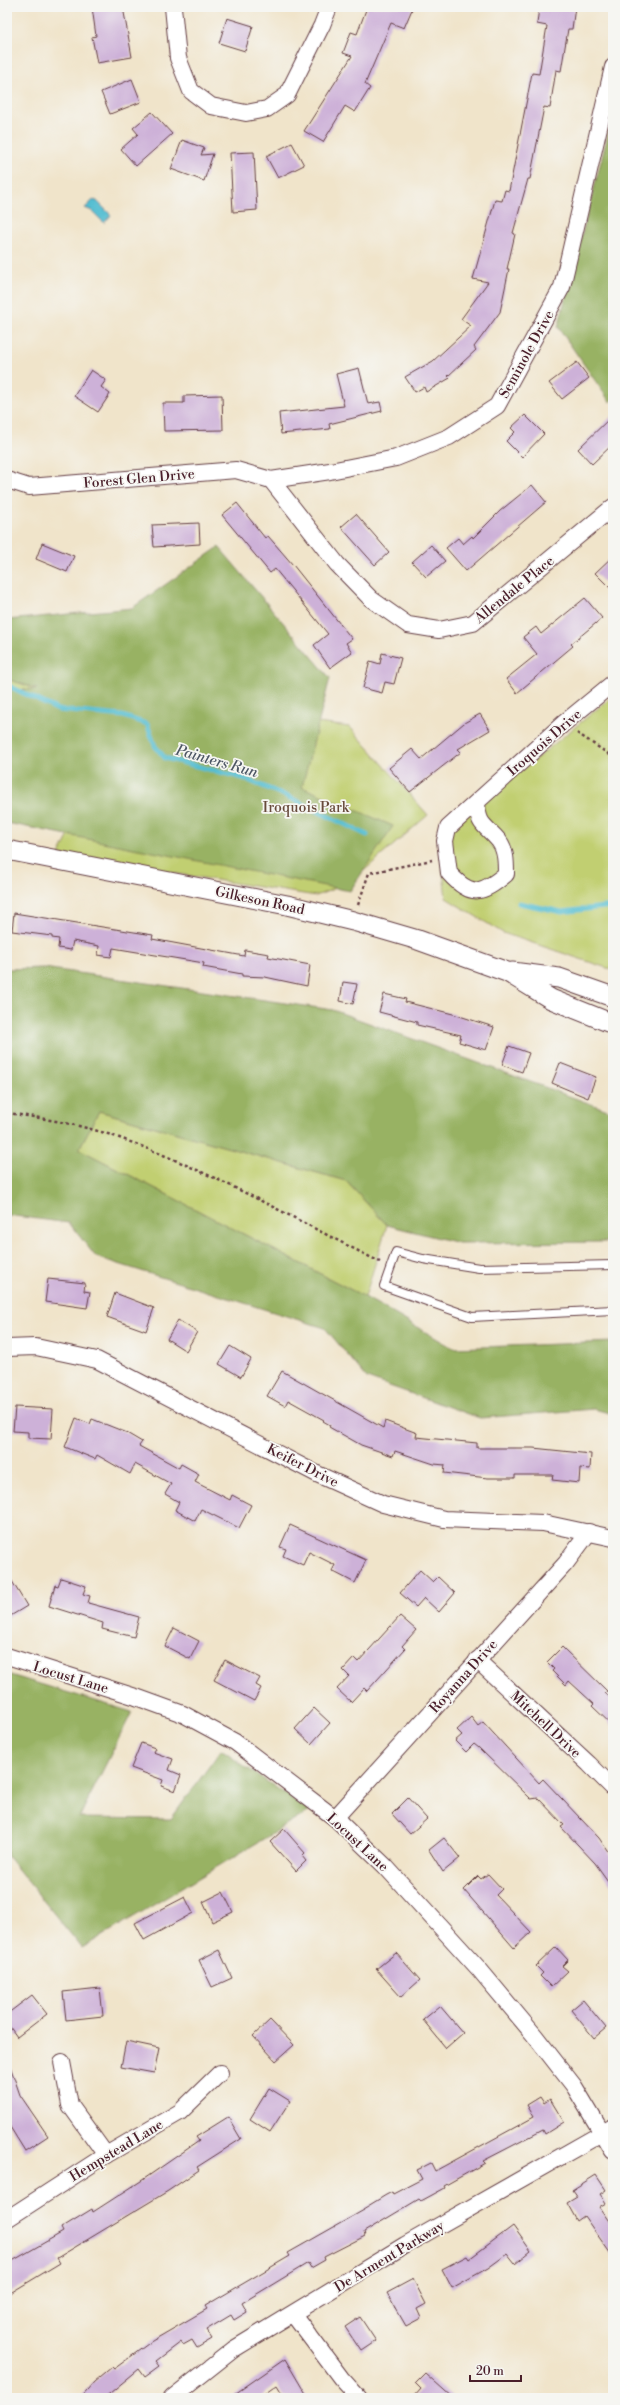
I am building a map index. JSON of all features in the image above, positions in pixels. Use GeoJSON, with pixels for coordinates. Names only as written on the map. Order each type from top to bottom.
{"type":"FeatureCollection","features":[{"type":"Feature","properties":{"kind":"street"},"geometry":{"type":"LineString","coordinates":[[173,7],[178,58],[191,91],[211,106],[246,113],[268,109],[287,94],[322,25],[329,7]]}},
{"type":"Feature","properties":{"kind":"street","name":"Seminole Drive"},"geometry":{"type":"LineString","coordinates":[[271,480],[330,471],[396,458],[449,437],[497,406],[562,287],[613,67]]}},
{"type":"Feature","properties":{"kind":"street","name":"Forest Glen Drive"},"geometry":{"type":"LineString","coordinates":[[7,480],[29,488],[236,470],[271,480]]}},
{"type":"Feature","properties":{"kind":"street","name":"Allendale Place"},"geometry":{"type":"LineString","coordinates":[[271,480],[337,564],[371,599],[408,625],[439,630],[473,623],[613,506]]}},
{"type":"Feature","properties":{"kind":"street","name":"Iroquois Drive"},"geometry":{"type":"LineString","coordinates":[[477,802],[478,814],[486,830],[499,841],[504,853],[506,874],[491,887],[478,891],[468,890],[449,873],[445,841],[448,828],[564,723],[613,683]]}},
{"type":"Feature","properties":{"kind":"street","name":"Gilkeson Road"},"geometry":{"type":"LineString","coordinates":[[7,850],[279,903],[353,921],[418,940],[507,972],[551,999],[613,1024]]}},
{"type":"Feature","properties":{"kind":"street","name":"Gilkeson Road"},"geometry":{"type":"LineString","coordinates":[[507,972],[559,978],[613,997]]}},
{"type":"Feature","properties":{"kind":"street","name":"Keifer Drive"},"geometry":{"type":"LineString","coordinates":[[7,1348],[36,1347],[97,1360],[317,1474],[383,1504],[444,1519],[543,1523],[613,1538]]}},
{"type":"Feature","properties":{"kind":"street","name":"Royanna Drive"},"geometry":{"type":"LineString","coordinates":[[335,1818],[566,1562],[589,1532]]}},
{"type":"Feature","properties":{"kind":"street","name":"Locust Lane"},"geometry":{"type":"LineString","coordinates":[[7,1656],[136,1697],[183,1714],[235,1742],[335,1818],[385,1866],[479,1969],[536,2036],[607,2130],[613,2151]]}},
{"type":"Feature","properties":{"kind":"street","name":"Mitchell Drive"},"geometry":{"type":"LineString","coordinates":[[477,1660],[613,1788]]}},
{"type":"Feature","properties":{"kind":"street"},"geometry":{"type":"LineString","coordinates":[[62,2062],[70,2105],[106,2155]]}},
{"type":"Feature","properties":{"kind":"street","name":"Hempstead Lane"},"geometry":{"type":"LineString","coordinates":[[7,2219],[106,2155],[180,2112],[220,2074]]}},
{"type":"Feature","properties":{"kind":"street","name":"De Arment Parkway"},"geometry":{"type":"LineString","coordinates":[[172,2398],[234,2349],[405,2245],[607,2130]]}},
{"type":"Feature","properties":{"kind":"street"},"geometry":{"type":"LineString","coordinates":[[293,2314],[341,2378],[359,2398]]}},
{"type":"Feature","properties":{"kind":"lane"},"geometry":{"type":"LineString","coordinates":[[613,1266],[479,1268],[423,1259],[396,1252],[389,1267],[384,1286],[472,1317],[613,1310]]}},
{"type":"Feature","properties":{"kind":"path"},"geometry":{"type":"LineString","coordinates":[[564,723],[594,746],[613,757]]}},
{"type":"Feature","properties":{"kind":"path"},"geometry":{"type":"LineString","coordinates":[[609,755],[613,748]]}},
{"type":"Feature","properties":{"kind":"path"},"geometry":{"type":"LineString","coordinates":[[353,921],[369,872],[446,858]]}},
{"type":"Feature","properties":{"kind":"path"},"geometry":{"type":"LineString","coordinates":[[7,1113],[45,1118],[110,1135],[207,1175],[389,1267]]}},
{"type":"Feature","properties":{"kind":"green space"},"geometry":{"type":"Polygon","coordinates":[[[613,115],[613,399],[610,402],[558,327],[613,115]]]}},
{"type":"Feature","properties":{"kind":"green space","name":"Iroquois Park"},"geometry":{"type":"Polygon","coordinates":[[[219,547],[330,678],[302,787],[393,826],[350,891],[7,823],[7,690],[37,689],[7,679],[7,620],[132,608],[219,547]]]}},
{"type":"Feature","properties":{"kind":"green space","name":"Iroquois Park"},"geometry":{"type":"Polygon","coordinates":[[[7,629],[134,701],[350,727],[428,815],[351,882],[316,896],[59,855],[77,819],[7,805],[7,629]]]}},
{"type":"Feature","properties":{"kind":"green space"},"geometry":{"type":"Polygon","coordinates":[[[613,696],[613,970],[503,933],[446,898],[439,838],[613,696]]]}},
{"type":"Feature","properties":{"kind":"green space"},"geometry":{"type":"Polygon","coordinates":[[[44,968],[333,1010],[613,1112],[613,1242],[459,1243],[387,1225],[346,1181],[99,1111],[79,1149],[365,1297],[453,1348],[613,1342],[613,1414],[594,1409],[480,1418],[367,1378],[325,1328],[96,1257],[69,1223],[7,1215],[7,969],[44,968]]]}},
{"type":"Feature","properties":{"kind":"green space"},"geometry":{"type":"Polygon","coordinates":[[[99,1111],[346,1181],[387,1225],[365,1297],[79,1149],[99,1111]]]}},
{"type":"Feature","properties":{"kind":"green space"},"geometry":{"type":"Polygon","coordinates":[[[7,1674],[132,1712],[79,1818],[171,1819],[221,1750],[310,1811],[82,1948],[7,1856],[7,1674]]]}},
{"type":"Feature","properties":{"kind":"water"},"geometry":{"type":"Polygon","coordinates":[[[93,200],[97,201],[111,215],[104,223],[92,211],[85,208],[93,200]]]}},
{"type":"Feature","properties":{"kind":"building"},"geometry":{"type":"Polygon","coordinates":[[[92,7],[123,7],[132,57],[97,63],[92,37],[96,36],[92,7]]]}},
{"type":"Feature","properties":{"kind":"building"},"geometry":{"type":"Polygon","coordinates":[[[367,7],[413,7],[404,28],[391,23],[365,84],[370,88],[355,112],[345,106],[323,142],[304,131],[352,56],[343,53],[351,32],[357,34],[367,7]]]}},
{"type":"Feature","properties":{"kind":"building"},"geometry":{"type":"Polygon","coordinates":[[[539,7],[554,9],[554,7],[575,7],[572,29],[568,29],[561,71],[556,70],[550,108],[544,107],[530,179],[528,179],[513,233],[515,234],[507,269],[509,269],[500,312],[474,347],[476,350],[448,376],[450,378],[426,392],[424,387],[415,392],[405,377],[433,361],[471,326],[461,319],[488,282],[473,279],[495,200],[502,201],[505,190],[509,191],[532,73],[539,74],[547,26],[537,24],[539,7]]]}},
{"type":"Feature","properties":{"kind":"building"},"geometry":{"type":"Polygon","coordinates":[[[227,18],[253,26],[245,51],[219,43],[227,18]]]}},
{"type":"Feature","properties":{"kind":"building"},"geometry":{"type":"Polygon","coordinates":[[[132,79],[141,102],[110,114],[101,92],[132,79]]]}},
{"type":"Feature","properties":{"kind":"building"},"geometry":{"type":"Polygon","coordinates":[[[152,112],[172,134],[136,166],[121,149],[138,134],[133,128],[152,112]]]}},
{"type":"Feature","properties":{"kind":"building"},"geometry":{"type":"Polygon","coordinates":[[[182,140],[204,148],[201,155],[213,154],[204,181],[171,169],[182,140]]]}},
{"type":"Feature","properties":{"kind":"building"},"geometry":{"type":"Polygon","coordinates":[[[292,143],[304,165],[278,178],[266,156],[292,143]]]}},
{"type":"Feature","properties":{"kind":"building"},"geometry":{"type":"Polygon","coordinates":[[[254,152],[257,210],[233,212],[230,153],[254,152]]]}},
{"type":"Feature","properties":{"kind":"building"},"geometry":{"type":"Polygon","coordinates":[[[577,362],[589,378],[562,399],[549,383],[577,362]]]}},
{"type":"Feature","properties":{"kind":"building"},"geometry":{"type":"Polygon","coordinates":[[[359,368],[368,404],[380,402],[382,411],[329,424],[330,429],[281,434],[279,413],[344,406],[336,374],[359,368]]]}},
{"type":"Feature","properties":{"kind":"building"},"geometry":{"type":"Polygon","coordinates":[[[91,370],[106,380],[101,387],[110,394],[98,412],[74,396],[91,370]]]}},
{"type":"Feature","properties":{"kind":"building"},"geometry":{"type":"Polygon","coordinates":[[[222,395],[223,430],[164,431],[163,403],[184,403],[184,396],[222,395]]]}},
{"type":"Feature","properties":{"kind":"building"},"geometry":{"type":"Polygon","coordinates":[[[525,415],[544,434],[522,457],[506,441],[515,432],[511,428],[525,415]]]}},
{"type":"Feature","properties":{"kind":"building"},"geometry":{"type":"Polygon","coordinates":[[[613,415],[613,444],[592,464],[578,449],[613,415]]]}},
{"type":"Feature","properties":{"kind":"building"},"geometry":{"type":"Polygon","coordinates":[[[532,485],[546,502],[466,571],[446,548],[458,538],[463,544],[472,536],[473,538],[500,511],[532,485]]]}},
{"type":"Feature","properties":{"kind":"building"},"geometry":{"type":"Polygon","coordinates":[[[237,503],[265,538],[268,536],[293,565],[352,639],[346,643],[352,652],[330,668],[314,645],[328,634],[275,569],[270,573],[222,515],[237,503]]]}},
{"type":"Feature","properties":{"kind":"building"},"geometry":{"type":"Polygon","coordinates":[[[356,514],[389,552],[375,565],[341,527],[356,514]]]}},
{"type":"Feature","properties":{"kind":"building"},"geometry":{"type":"Polygon","coordinates":[[[199,523],[200,544],[154,547],[152,525],[199,523]]]}},
{"type":"Feature","properties":{"kind":"building"},"geometry":{"type":"Polygon","coordinates":[[[42,543],[74,556],[67,572],[36,559],[42,543]]]}},
{"type":"Feature","properties":{"kind":"building"},"geometry":{"type":"Polygon","coordinates":[[[431,545],[445,561],[426,577],[412,562],[431,545]]]}},
{"type":"Feature","properties":{"kind":"building"},"geometry":{"type":"Polygon","coordinates":[[[613,556],[613,591],[595,573],[613,556]]]}},
{"type":"Feature","properties":{"kind":"building"},"geometry":{"type":"Polygon","coordinates":[[[585,598],[602,618],[571,644],[573,646],[517,693],[506,679],[537,654],[523,637],[536,627],[541,634],[585,598]]]}},
{"type":"Feature","properties":{"kind":"building"},"geometry":{"type":"Polygon","coordinates":[[[382,653],[401,658],[394,684],[385,682],[382,693],[363,688],[370,661],[380,664],[382,653]]]}},
{"type":"Feature","properties":{"kind":"building"},"geometry":{"type":"Polygon","coordinates":[[[480,714],[490,730],[458,749],[461,752],[410,792],[389,768],[412,749],[421,759],[464,723],[480,714]]]}},
{"type":"Feature","properties":{"kind":"building"},"geometry":{"type":"Polygon","coordinates":[[[14,913],[153,935],[152,939],[244,956],[245,950],[269,954],[268,957],[310,965],[307,986],[265,977],[242,976],[242,974],[203,967],[204,963],[113,948],[111,957],[98,955],[99,946],[73,941],[71,950],[58,948],[59,939],[52,938],[52,936],[12,931],[14,913]]]}},
{"type":"Feature","properties":{"kind":"building"},"geometry":{"type":"Polygon","coordinates":[[[343,982],[357,984],[353,1004],[340,1001],[343,982]]]}},
{"type":"Feature","properties":{"kind":"building"},"geometry":{"type":"Polygon","coordinates":[[[384,994],[406,999],[405,1002],[453,1014],[494,1027],[486,1050],[459,1042],[461,1035],[417,1025],[417,1022],[379,1012],[384,994]]]}},
{"type":"Feature","properties":{"kind":"building"},"geometry":{"type":"Polygon","coordinates":[[[509,1046],[529,1053],[522,1072],[502,1065],[509,1046]]]}},
{"type":"Feature","properties":{"kind":"building"},"geometry":{"type":"Polygon","coordinates":[[[560,1063],[596,1077],[588,1098],[552,1083],[560,1063]]]}},
{"type":"Feature","properties":{"kind":"building"},"geometry":{"type":"Polygon","coordinates":[[[48,1279],[85,1283],[84,1291],[90,1292],[87,1308],[45,1302],[48,1279]]]}},
{"type":"Feature","properties":{"kind":"building"},"geometry":{"type":"Polygon","coordinates":[[[115,1293],[154,1308],[146,1331],[107,1317],[115,1293]]]}},
{"type":"Feature","properties":{"kind":"building"},"geometry":{"type":"Polygon","coordinates":[[[178,1320],[197,1332],[186,1351],[167,1339],[178,1320]]]}},
{"type":"Feature","properties":{"kind":"building"},"geometry":{"type":"Polygon","coordinates":[[[230,1346],[251,1359],[241,1377],[219,1364],[230,1346]]]}},
{"type":"Feature","properties":{"kind":"building"},"geometry":{"type":"Polygon","coordinates":[[[282,1371],[383,1428],[385,1421],[417,1433],[416,1437],[477,1443],[477,1448],[533,1448],[591,1454],[590,1469],[580,1468],[579,1483],[552,1480],[553,1475],[515,1475],[515,1478],[488,1478],[444,1473],[445,1465],[434,1464],[395,1451],[393,1456],[361,1445],[329,1427],[330,1425],[323,1421],[324,1420],[288,1400],[285,1406],[267,1396],[282,1371]]]}},
{"type":"Feature","properties":{"kind":"building"},"geometry":{"type":"Polygon","coordinates":[[[15,1407],[53,1409],[51,1439],[28,1438],[28,1432],[13,1431],[15,1407]]]}},
{"type":"Feature","properties":{"kind":"building"},"geometry":{"type":"Polygon","coordinates":[[[76,1418],[90,1424],[92,1419],[125,1432],[142,1442],[139,1446],[179,1468],[181,1464],[199,1474],[195,1482],[230,1500],[232,1495],[251,1505],[239,1528],[201,1509],[195,1521],[175,1510],[179,1502],[165,1494],[171,1484],[135,1464],[130,1474],[97,1455],[95,1459],[65,1447],[76,1418]]]}},
{"type":"Feature","properties":{"kind":"building"},"geometry":{"type":"Polygon","coordinates":[[[290,1525],[366,1560],[355,1583],[332,1571],[335,1565],[309,1552],[303,1565],[283,1556],[286,1549],[280,1547],[290,1525]]]}},
{"type":"Feature","properties":{"kind":"building"},"geometry":{"type":"Polygon","coordinates":[[[420,1570],[433,1582],[438,1577],[455,1593],[439,1612],[424,1598],[416,1607],[400,1593],[420,1570]]]}},
{"type":"Feature","properties":{"kind":"building"},"geometry":{"type":"Polygon","coordinates":[[[7,1573],[27,1606],[7,1618],[7,1573]]]}},
{"type":"Feature","properties":{"kind":"building"},"geometry":{"type":"Polygon","coordinates":[[[61,1578],[86,1586],[83,1594],[90,1596],[88,1603],[139,1617],[134,1637],[102,1629],[103,1623],[49,1606],[55,1585],[58,1586],[61,1578]]]}},
{"type":"Feature","properties":{"kind":"building"},"geometry":{"type":"Polygon","coordinates":[[[400,1616],[416,1630],[402,1646],[405,1649],[367,1691],[364,1688],[351,1702],[337,1689],[349,1676],[343,1670],[354,1658],[358,1662],[400,1616]]]}},
{"type":"Feature","properties":{"kind":"building"},"geometry":{"type":"Polygon","coordinates":[[[174,1628],[199,1641],[190,1659],[165,1646],[174,1628]]]}},
{"type":"Feature","properties":{"kind":"building"},"geometry":{"type":"Polygon","coordinates":[[[562,1647],[607,1691],[605,1693],[613,1700],[613,1726],[592,1706],[594,1704],[569,1681],[566,1685],[552,1671],[554,1669],[547,1662],[562,1647]]]}},
{"type":"Feature","properties":{"kind":"building"},"geometry":{"type":"Polygon","coordinates":[[[225,1660],[260,1678],[256,1685],[261,1688],[254,1701],[214,1680],[225,1660]]]}},
{"type":"Feature","properties":{"kind":"building"},"geometry":{"type":"Polygon","coordinates":[[[314,1708],[330,1723],[311,1744],[295,1729],[314,1708]]]}},
{"type":"Feature","properties":{"kind":"building"},"geometry":{"type":"Polygon","coordinates":[[[471,1717],[478,1726],[483,1722],[539,1783],[543,1779],[599,1838],[613,1859],[613,1888],[595,1863],[561,1827],[564,1825],[538,1798],[531,1799],[474,1744],[466,1752],[455,1741],[462,1735],[457,1730],[471,1717]]]}},
{"type":"Feature","properties":{"kind":"building"},"geometry":{"type":"Polygon","coordinates":[[[141,1743],[155,1748],[153,1752],[173,1759],[169,1770],[181,1775],[175,1791],[161,1786],[163,1780],[131,1768],[141,1743]]]}},
{"type":"Feature","properties":{"kind":"building"},"geometry":{"type":"Polygon","coordinates":[[[408,1798],[427,1819],[410,1834],[392,1814],[408,1798]]]}},
{"type":"Feature","properties":{"kind":"building"},"geometry":{"type":"Polygon","coordinates":[[[284,1829],[305,1853],[302,1856],[306,1861],[296,1871],[270,1842],[284,1829]]]}},
{"type":"Feature","properties":{"kind":"building"},"geometry":{"type":"Polygon","coordinates":[[[444,1838],[460,1858],[443,1872],[429,1850],[444,1838]]]}},
{"type":"Feature","properties":{"kind":"building"},"geometry":{"type":"Polygon","coordinates":[[[488,1874],[502,1889],[496,1895],[531,1932],[514,1948],[464,1890],[478,1876],[481,1879],[488,1874]]]}},
{"type":"Feature","properties":{"kind":"building"},"geometry":{"type":"Polygon","coordinates":[[[223,1892],[233,1912],[212,1922],[203,1902],[223,1892]]]}},
{"type":"Feature","properties":{"kind":"building"},"geometry":{"type":"Polygon","coordinates":[[[185,1897],[193,1913],[144,1940],[135,1923],[185,1897]]]}},
{"type":"Feature","properties":{"kind":"building"},"geometry":{"type":"Polygon","coordinates":[[[556,1947],[568,1960],[562,1966],[568,1971],[551,1987],[540,1976],[543,1973],[536,1966],[556,1947]]]}},
{"type":"Feature","properties":{"kind":"building"},"geometry":{"type":"Polygon","coordinates":[[[219,1950],[232,1978],[212,1987],[199,1960],[219,1950]]]}},
{"type":"Feature","properties":{"kind":"building"},"geometry":{"type":"Polygon","coordinates":[[[396,1953],[420,1980],[401,1997],[376,1969],[396,1953]]]}},
{"type":"Feature","properties":{"kind":"building"},"geometry":{"type":"Polygon","coordinates":[[[100,1988],[103,2016],[66,2020],[63,1992],[100,1988]]]}},
{"type":"Feature","properties":{"kind":"building"},"geometry":{"type":"Polygon","coordinates":[[[32,1995],[47,2014],[17,2037],[7,2023],[7,2014],[32,1995]]]}},
{"type":"Feature","properties":{"kind":"building"},"geometry":{"type":"Polygon","coordinates":[[[583,2000],[606,2028],[594,2038],[571,2010],[583,2000]]]}},
{"type":"Feature","properties":{"kind":"building"},"geometry":{"type":"Polygon","coordinates":[[[440,2006],[463,2033],[446,2048],[423,2020],[440,2006]]]}},
{"type":"Feature","properties":{"kind":"building"},"geometry":{"type":"Polygon","coordinates":[[[270,2020],[294,2045],[276,2061],[253,2036],[270,2020]]]}},
{"type":"Feature","properties":{"kind":"building"},"geometry":{"type":"Polygon","coordinates":[[[126,2041],[159,2048],[154,2073],[121,2067],[126,2041]]]}},
{"type":"Feature","properties":{"kind":"building"},"geometry":{"type":"Polygon","coordinates":[[[9,2063],[20,2095],[48,2136],[25,2151],[7,2122],[9,2063]]]}},
{"type":"Feature","properties":{"kind":"building"},"geometry":{"type":"Polygon","coordinates":[[[269,2088],[290,2101],[270,2132],[250,2119],[269,2088]]]}},
{"type":"Feature","properties":{"kind":"building"},"geometry":{"type":"Polygon","coordinates":[[[540,2097],[544,2103],[550,2099],[564,2122],[545,2134],[543,2130],[483,2161],[485,2163],[444,2186],[445,2188],[421,2201],[419,2199],[364,2232],[365,2236],[324,2257],[325,2260],[311,2268],[308,2263],[242,2303],[247,2312],[234,2320],[231,2315],[206,2330],[212,2339],[197,2348],[192,2340],[183,2345],[181,2342],[156,2361],[160,2366],[145,2377],[139,2369],[104,2398],[80,2398],[94,2382],[112,2367],[114,2369],[152,2341],[207,2309],[205,2306],[290,2256],[288,2253],[364,2210],[363,2209],[386,2195],[392,2192],[393,2194],[422,2179],[417,2170],[431,2163],[435,2171],[534,2117],[527,2105],[540,2097]]]}},
{"type":"Feature","properties":{"kind":"building"},"geometry":{"type":"Polygon","coordinates":[[[228,2117],[241,2139],[197,2167],[199,2170],[168,2191],[57,2258],[60,2263],[7,2295],[7,2264],[63,2232],[61,2228],[92,2209],[93,2212],[141,2181],[199,2141],[196,2137],[228,2117]]]}},
{"type":"Feature","properties":{"kind":"building"},"geometry":{"type":"Polygon","coordinates":[[[596,2175],[606,2190],[600,2194],[606,2203],[599,2207],[613,2227],[613,2257],[584,2216],[577,2221],[567,2203],[577,2197],[572,2190],[596,2175]]]}},
{"type":"Feature","properties":{"kind":"building"},"geometry":{"type":"Polygon","coordinates":[[[513,2226],[531,2251],[515,2264],[507,2254],[488,2268],[452,2288],[442,2269],[467,2256],[469,2259],[513,2226]]]}},
{"type":"Feature","properties":{"kind":"building"},"geometry":{"type":"Polygon","coordinates":[[[413,2279],[426,2304],[417,2309],[421,2318],[406,2326],[387,2293],[413,2279]]]}},
{"type":"Feature","properties":{"kind":"building"},"geometry":{"type":"Polygon","coordinates":[[[360,2317],[376,2341],[361,2351],[345,2327],[360,2317]]]}},
{"type":"Feature","properties":{"kind":"building"},"geometry":{"type":"Polygon","coordinates":[[[285,2359],[308,2398],[285,2398],[277,2385],[259,2398],[229,2398],[285,2359]]]}},
{"type":"Feature","properties":{"kind":"building"},"geometry":{"type":"Polygon","coordinates":[[[425,2373],[453,2398],[413,2398],[421,2389],[415,2383],[425,2373]]]}},
{"type":"Feature","properties":{"kind":"waterway","name":"Painters Run"},"geometry":{"type":"LineString","coordinates":[[7,685],[58,710],[123,716],[147,724],[155,746],[165,758],[243,778],[284,795],[367,835]]}},
{"type":"Feature","properties":{"kind":"waterway","name":"Painters Run"},"geometry":{"type":"LineString","coordinates":[[519,903],[562,912],[613,906]]}}]}
